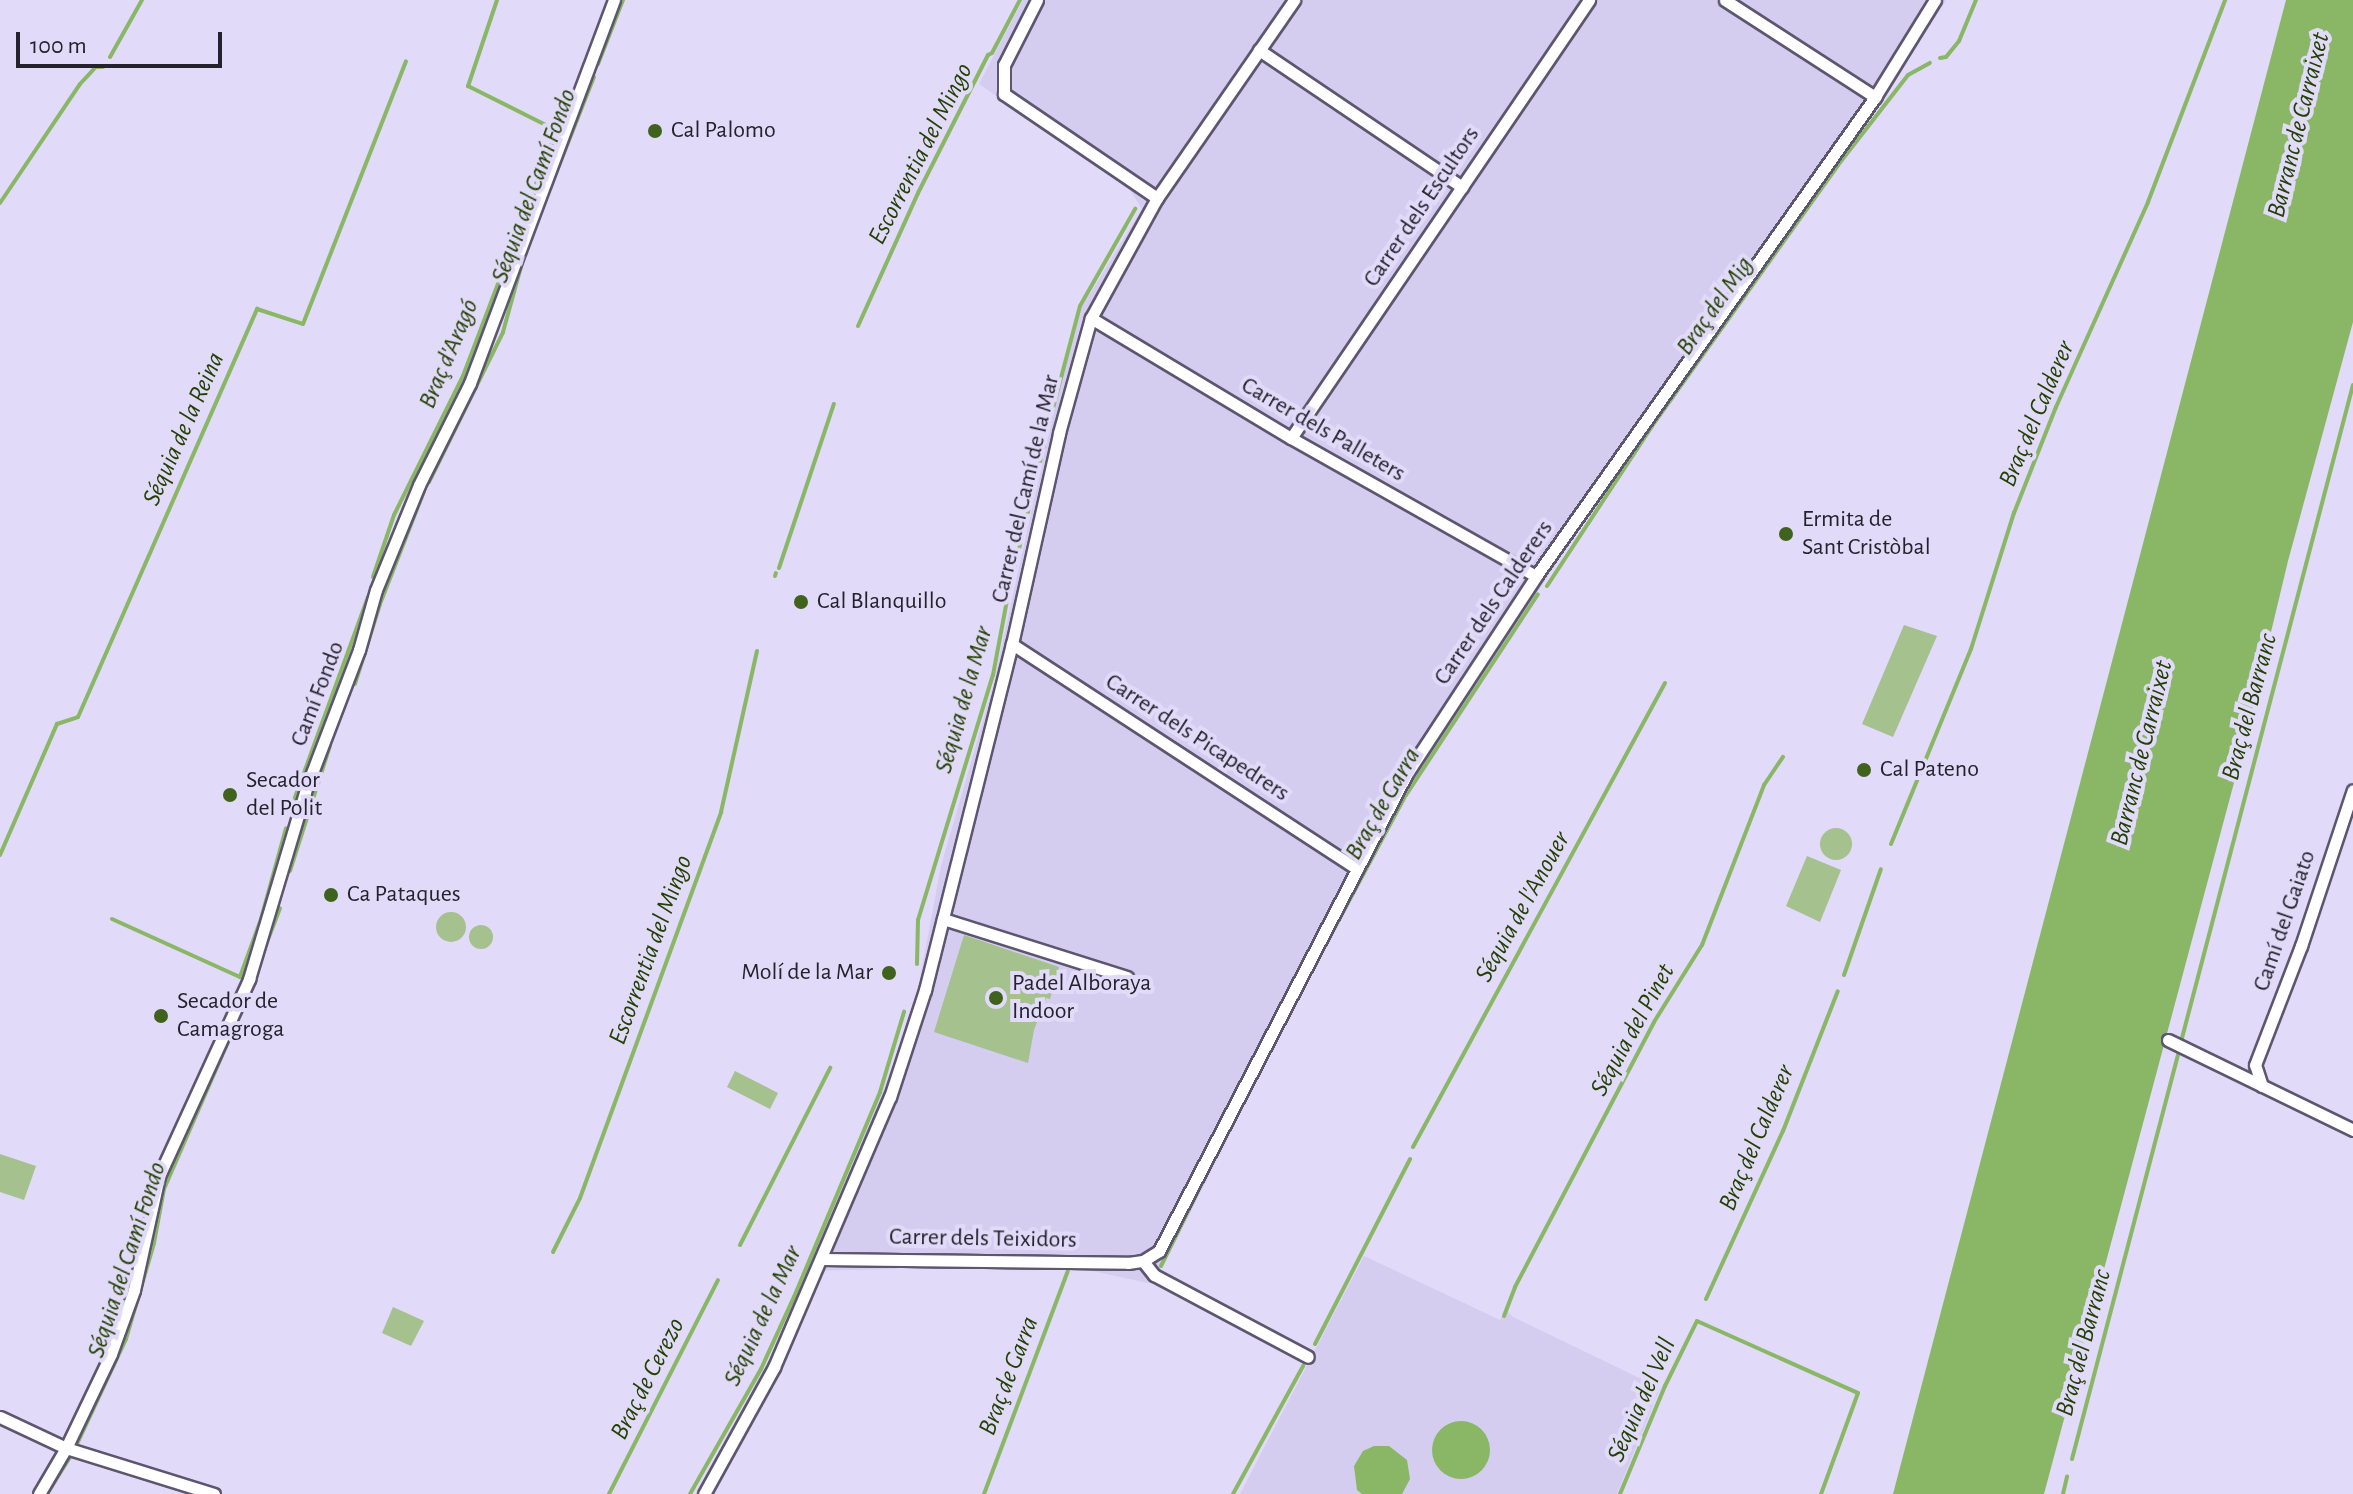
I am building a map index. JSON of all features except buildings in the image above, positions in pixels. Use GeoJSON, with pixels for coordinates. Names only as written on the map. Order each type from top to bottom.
{"type":"FeatureCollection","features":[{"type":"Feature","properties":{"kind":"street","name":"Camí Fondo"},"geometry":{"type":"LineString","coordinates":[[39,1494],[66,1448],[111,1354],[134,1290],[159,1176],[249,979],[307,786],[359,650],[376,590],[419,485],[470,383],[614,0]]}},
{"type":"Feature","properties":{"kind":"street"},"geometry":{"type":"LineString","coordinates":[[1037,0],[1004,65],[1004,94],[1157,198]]}},
{"type":"Feature","properties":{"kind":"street","name":"Carrer del Camí de la Mar"},"geometry":{"type":"LineString","coordinates":[[704,1494],[774,1367],[890,1097],[925,990],[1012,644],[1059,433],[1091,318],[1157,198],[1294,0]]}},
{"type":"Feature","properties":{"kind":"street","name":"Carrer dels Escultors"},"geometry":{"type":"LineString","coordinates":[[1291,438],[1589,0]]}},
{"type":"Feature","properties":{"kind":"street"},"geometry":{"type":"LineString","coordinates":[[1725,0],[1875,97]]}},
{"type":"Feature","properties":{"kind":"street","name":"Carrer dels Calderers"},"geometry":{"type":"LineString","coordinates":[[1143,1261],[1159,1251],[1406,775],[1536,576],[1875,97],[1935,0]]}},
{"type":"Feature","properties":{"kind":"street"},"geometry":{"type":"LineString","coordinates":[[1259,50],[1462,187]]}},
{"type":"Feature","properties":{"kind":"street","name":"Carrer dels Palleters"},"geometry":{"type":"LineString","coordinates":[[1091,318],[1291,438],[1536,576]]}},
{"type":"Feature","properties":{"kind":"street","name":"Carrer dels Picapedrers"},"geometry":{"type":"LineString","coordinates":[[1012,644],[1357,869]]}},
{"type":"Feature","properties":{"kind":"street","name":"Camí del Gaiato"},"geometry":{"type":"LineString","coordinates":[[2243,1076],[2251,1073],[2255,1065],[2301,946],[2353,790]]}},
{"type":"Feature","properties":{"kind":"street"},"geometry":{"type":"LineString","coordinates":[[943,919],[1127,977]]}},
{"type":"Feature","properties":{"kind":"street"},"geometry":{"type":"LineString","coordinates":[[2168,1040],[2353,1130]]}},
{"type":"Feature","properties":{"kind":"street"},"geometry":{"type":"LineString","coordinates":[[2255,1065],[2262,1086]]}},
{"type":"Feature","properties":{"kind":"street","name":"Carrer dels Teixidors"},"geometry":{"type":"LineString","coordinates":[[821,1259],[1143,1261]]}},
{"type":"Feature","properties":{"kind":"street"},"geometry":{"type":"LineString","coordinates":[[1143,1261],[1154,1275],[1308,1357]]}},
{"type":"Feature","properties":{"kind":"street"},"geometry":{"type":"LineString","coordinates":[[0,1417],[66,1448],[214,1494]]}},
{"type":"Feature","properties":{"kind":"shaded area"},"geometry":{"type":"Polygon","coordinates":[[[1023,0],[1946,0],[1879,107],[1649,424],[1402,796],[1166,1260],[1148,1283],[1064,1265],[899,1263],[897,1269],[808,1271],[883,1091],[916,1000],[941,866],[993,686],[1049,431],[1082,307],[1142,209],[1128,187],[979,84],[1023,0]]]}},
{"type":"Feature","properties":{"kind":"shaded area"},"geometry":{"type":"Polygon","coordinates":[[[1904,625],[1937,636],[1893,737],[1862,724],[1904,625]]]}},
{"type":"Feature","properties":{"kind":"shaded area"},"geometry":{"type":"Polygon","coordinates":[[[1836,828],[1847,833],[1852,844],[1847,855],[1836,860],[1825,855],[1820,844],[1825,833],[1836,828]]]}},
{"type":"Feature","properties":{"kind":"shaded area"},"geometry":{"type":"Polygon","coordinates":[[[1807,856],[1841,870],[1820,922],[1786,906],[1807,856]]]}},
{"type":"Feature","properties":{"kind":"shaded area"},"geometry":{"type":"Polygon","coordinates":[[[451,912],[457,913],[465,921],[465,933],[457,941],[451,942],[445,941],[437,933],[436,927],[437,921],[445,913],[451,912]]]}},
{"type":"Feature","properties":{"kind":"shaded area"},"geometry":{"type":"Polygon","coordinates":[[[481,925],[490,928],[493,937],[490,946],[481,949],[472,946],[469,937],[472,928],[481,925]]]}},
{"type":"Feature","properties":{"kind":"shaded area","name":"Padel Alboraya Indoor"},"geometry":{"type":"Polygon","coordinates":[[[964,935],[1059,967],[1050,999],[1046,998],[1034,1030],[1028,1063],[934,1032],[964,935]]]}},
{"type":"Feature","properties":{"kind":"shaded area"},"geometry":{"type":"Polygon","coordinates":[[[735,1071],[778,1093],[770,1109],[727,1087],[735,1071]]]}},
{"type":"Feature","properties":{"kind":"shaded area"},"geometry":{"type":"Polygon","coordinates":[[[0,1154],[36,1166],[24,1200],[0,1192],[0,1154]]]}},
{"type":"Feature","properties":{"kind":"shaded area"},"geometry":{"type":"Polygon","coordinates":[[[1364,1256],[1500,1320],[1505,1309],[1513,1317],[1660,1388],[1617,1494],[1240,1494],[1364,1256]]]}},
{"type":"Feature","properties":{"kind":"shaded area"},"geometry":{"type":"Polygon","coordinates":[[[393,1307],[424,1321],[411,1346],[382,1333],[393,1307]]]}},
{"type":"Feature","properties":{"kind":"water","name":"Barranc de Carraixet"},"geometry":{"type":"Polygon","coordinates":[[[2286,0],[2353,0],[2353,322],[2288,561],[2243,749],[2044,1494],[1893,1494],[2286,0]]]}},
{"type":"Feature","properties":{"kind":"water"},"geometry":{"type":"Polygon","coordinates":[[[1461,1421],[1481,1430],[1490,1450],[1481,1470],[1461,1479],[1441,1470],[1432,1450],[1441,1430],[1461,1421]]]}},
{"type":"Feature","properties":{"kind":"water"},"geometry":{"type":"Polygon","coordinates":[[[1374,1446],[1389,1446],[1407,1460],[1410,1479],[1402,1494],[1362,1494],[1357,1490],[1354,1466],[1363,1451],[1374,1446]]]}},
{"type":"Feature","properties":{"kind":"waterway"},"geometry":{"type":"LineString","coordinates":[[110,57],[142,0]]}},
{"type":"Feature","properties":{"kind":"waterway","name":"Braç d'Aragó"},"geometry":{"type":"LineString","coordinates":[[497,0],[468,86],[546,125]]}},
{"type":"Feature","properties":{"kind":"waterway","name":"Séquia del Camí Fondo"},"geometry":{"type":"LineString","coordinates":[[598,64],[623,0]]}},
{"type":"Feature","properties":{"kind":"waterway","name":"Escorrentia del Mingo"},"geometry":{"type":"LineString","coordinates":[[858,326],[918,193],[988,55],[992,53],[1020,0]]}},
{"type":"Feature","properties":{"kind":"waterway","name":"Braç del Mig"},"geometry":{"type":"LineString","coordinates":[[1940,58],[1946,57],[1959,41],[1976,0]]}},
{"type":"Feature","properties":{"kind":"waterway","name":"Braç del Calderer"},"geometry":{"type":"LineString","coordinates":[[1891,844],[1971,649],[2014,513],[2056,407],[2148,202],[2225,0]]}},
{"type":"Feature","properties":{"kind":"waterway","name":"Séquia de la Reina"},"geometry":{"type":"LineString","coordinates":[[0,855],[57,724],[78,717],[257,309],[303,324],[406,61]]}},
{"type":"Feature","properties":{"kind":"waterway","name":"Braç del Mig"},"geometry":{"type":"LineString","coordinates":[[1547,586],[1652,426],[1838,165],[1908,75],[1930,63]]}},
{"type":"Feature","properties":{"kind":"waterway"},"geometry":{"type":"LineString","coordinates":[[0,203],[80,84],[96,67],[103,67]]}},
{"type":"Feature","properties":{"kind":"waterway","name":"Séquia del Camí Fondo"},"geometry":{"type":"LineString","coordinates":[[429,482],[503,332],[525,252],[594,77]]}},
{"type":"Feature","properties":{"kind":"waterway","name":"Braç d'Aragó"},"geometry":{"type":"LineString","coordinates":[[373,577],[394,515],[463,376],[552,142]]}},
{"type":"Feature","properties":{"kind":"waterway","name":"Séquia de la Mar"},"geometry":{"type":"LineString","coordinates":[[1047,431],[1080,306],[1135,209]]}},
{"type":"Feature","properties":{"kind":"waterway","name":"Braç del Barranc"},"geometry":{"type":"LineString","coordinates":[[2182,1038],[2353,385]]}},
{"type":"Feature","properties":{"kind":"waterway","name":"Escorrentia del Mingo"},"geometry":{"type":"LineString","coordinates":[[779,568],[834,404]]}},
{"type":"Feature","properties":{"kind":"waterway","name":"Séquia de la Mar"},"geometry":{"type":"LineString","coordinates":[[917,964],[918,920],[993,675],[1008,595],[1044,445]]}},
{"type":"Feature","properties":{"kind":"waterway","name":"Séquia del Camí Fondo"},"geometry":{"type":"LineString","coordinates":[[355,684],[380,604],[424,491]]}},
{"type":"Feature","properties":{"kind":"waterway","name":"Braç de Garra"},"geometry":{"type":"LineString","coordinates":[[1290,1011],[1406,795],[1538,594]]}},
{"type":"Feature","properties":{"kind":"waterway","name":"Braç d'Aragó"},"geometry":{"type":"LineString","coordinates":[[293,803],[368,597]]}},
{"type":"Feature","properties":{"kind":"waterway","name":"Escorrentia del Mingo"},"geometry":{"type":"LineString","coordinates":[[553,1252],[580,1198],[721,812],[757,651]]}},
{"type":"Feature","properties":{"kind":"waterway","name":"Séquia de l'Anouer"},"geometry":{"type":"LineString","coordinates":[[1413,1147],[1665,683]]}},
{"type":"Feature","properties":{"kind":"waterway","name":"Séquia del Camí Fondo"},"geometry":{"type":"LineString","coordinates":[[290,871],[330,746]]}},
{"type":"Feature","properties":{"kind":"waterway","name":"Séquia del Pinet"},"geometry":{"type":"LineString","coordinates":[[1504,1316],[1515,1287],[1654,1022],[1702,945],[1764,785],[1783,757]]}},
{"type":"Feature","properties":{"kind":"waterway","name":"Braç d'Aragó"},"geometry":{"type":"LineString","coordinates":[[112,919],[240,977],[261,919],[286,828]]}},
{"type":"Feature","properties":{"kind":"waterway","name":"Braç del Calderer"},"geometry":{"type":"LineString","coordinates":[[1844,975],[1881,869]]}},
{"type":"Feature","properties":{"kind":"waterway","name":"Séquia del Camí Fondo"},"geometry":{"type":"LineString","coordinates":[[235,1026],[280,908]]}},
{"type":"Feature","properties":{"kind":"waterway","name":"Braç del Calderer"},"geometry":{"type":"LineString","coordinates":[[1706,1299],[1783,1131],[1838,991]]}},
{"type":"Feature","properties":{"kind":"waterway","name":"Séquia de la Mar"},"geometry":{"type":"LineString","coordinates":[[690,1494],[761,1369],[794,1297],[880,1092],[904,1012]]}},
{"type":"Feature","properties":{"kind":"waterway","name":"Séquia del Camí Fondo"},"geometry":{"type":"LineString","coordinates":[[77,1444],[126,1339],[154,1243],[164,1189],[228,1042]]}},
{"type":"Feature","properties":{"kind":"waterway","name":"Braç del Barranc"},"geometry":{"type":"LineString","coordinates":[[2072,1459],[2179,1050]]}},
{"type":"Feature","properties":{"kind":"waterway","name":"Braç de Cerezo"},"geometry":{"type":"LineString","coordinates":[[740,1245],[830,1068]]}},
{"type":"Feature","properties":{"kind":"waterway","name":"Braç de Garra"},"geometry":{"type":"LineString","coordinates":[[1161,1266],[1240,1106]]}},
{"type":"Feature","properties":{"kind":"waterway","name":"Séquia de l'Anouer"},"geometry":{"type":"LineString","coordinates":[[1315,1344],[1410,1159]]}},
{"type":"Feature","properties":{"kind":"waterway","name":"Braç de Garra"},"geometry":{"type":"LineString","coordinates":[[984,1494],[1068,1271]]}},
{"type":"Feature","properties":{"kind":"waterway","name":"Braç de Cerezo"},"geometry":{"type":"LineString","coordinates":[[609,1494],[718,1280]]}},
{"type":"Feature","properties":{"kind":"waterway","name":"Séquia del Vell"},"geometry":{"type":"LineString","coordinates":[[1620,1494],[1665,1386],[1697,1321],[1858,1393],[1821,1494]]}},
{"type":"Feature","properties":{"kind":"waterway","name":"Séquia de l'Anouer"},"geometry":{"type":"LineString","coordinates":[[1233,1494],[1303,1366]]}},
{"type":"Feature","properties":{"kind":"waterway","name":"Séquia del Camí Fondo"},"geometry":{"type":"LineString","coordinates":[[47,1494],[70,1457]]}},
{"type":"Feature","properties":{"kind":"waterway","name":"Braç del Barranc"},"geometry":{"type":"LineString","coordinates":[[2063,1494],[2067,1476]]}},
{"type":"Feature","properties":{"kind":"place","name":"Cal Palomo"},"geometry":{"type":"Point","coordinates":[655,131]}},
{"type":"Feature","properties":{"kind":"place","name":"Ermita de Sant Cristòbal"},"geometry":{"type":"Point","coordinates":[1786,534]}},
{"type":"Feature","properties":{"kind":"place","name":"Cal Blanquillo"},"geometry":{"type":"Point","coordinates":[801,602]}},
{"type":"Feature","properties":{"kind":"place","name":"Cal Pateno"},"geometry":{"type":"Point","coordinates":[1864,770]}},
{"type":"Feature","properties":{"kind":"place","name":"Secador del Polit"},"geometry":{"type":"Point","coordinates":[230,795]}},
{"type":"Feature","properties":{"kind":"place","name":"Ca Pataques"},"geometry":{"type":"Point","coordinates":[331,895]}},
{"type":"Feature","properties":{"kind":"place","name":"Molí de la Mar"},"geometry":{"type":"Point","coordinates":[889,973]}},
{"type":"Feature","properties":{"kind":"place","name":"Padel Alboraya Indoor"},"geometry":{"type":"Point","coordinates":[996,998]}},
{"type":"Feature","properties":{"kind":"place","name":"Secador de Camagroga"},"geometry":{"type":"Point","coordinates":[161,1016]}}]}
